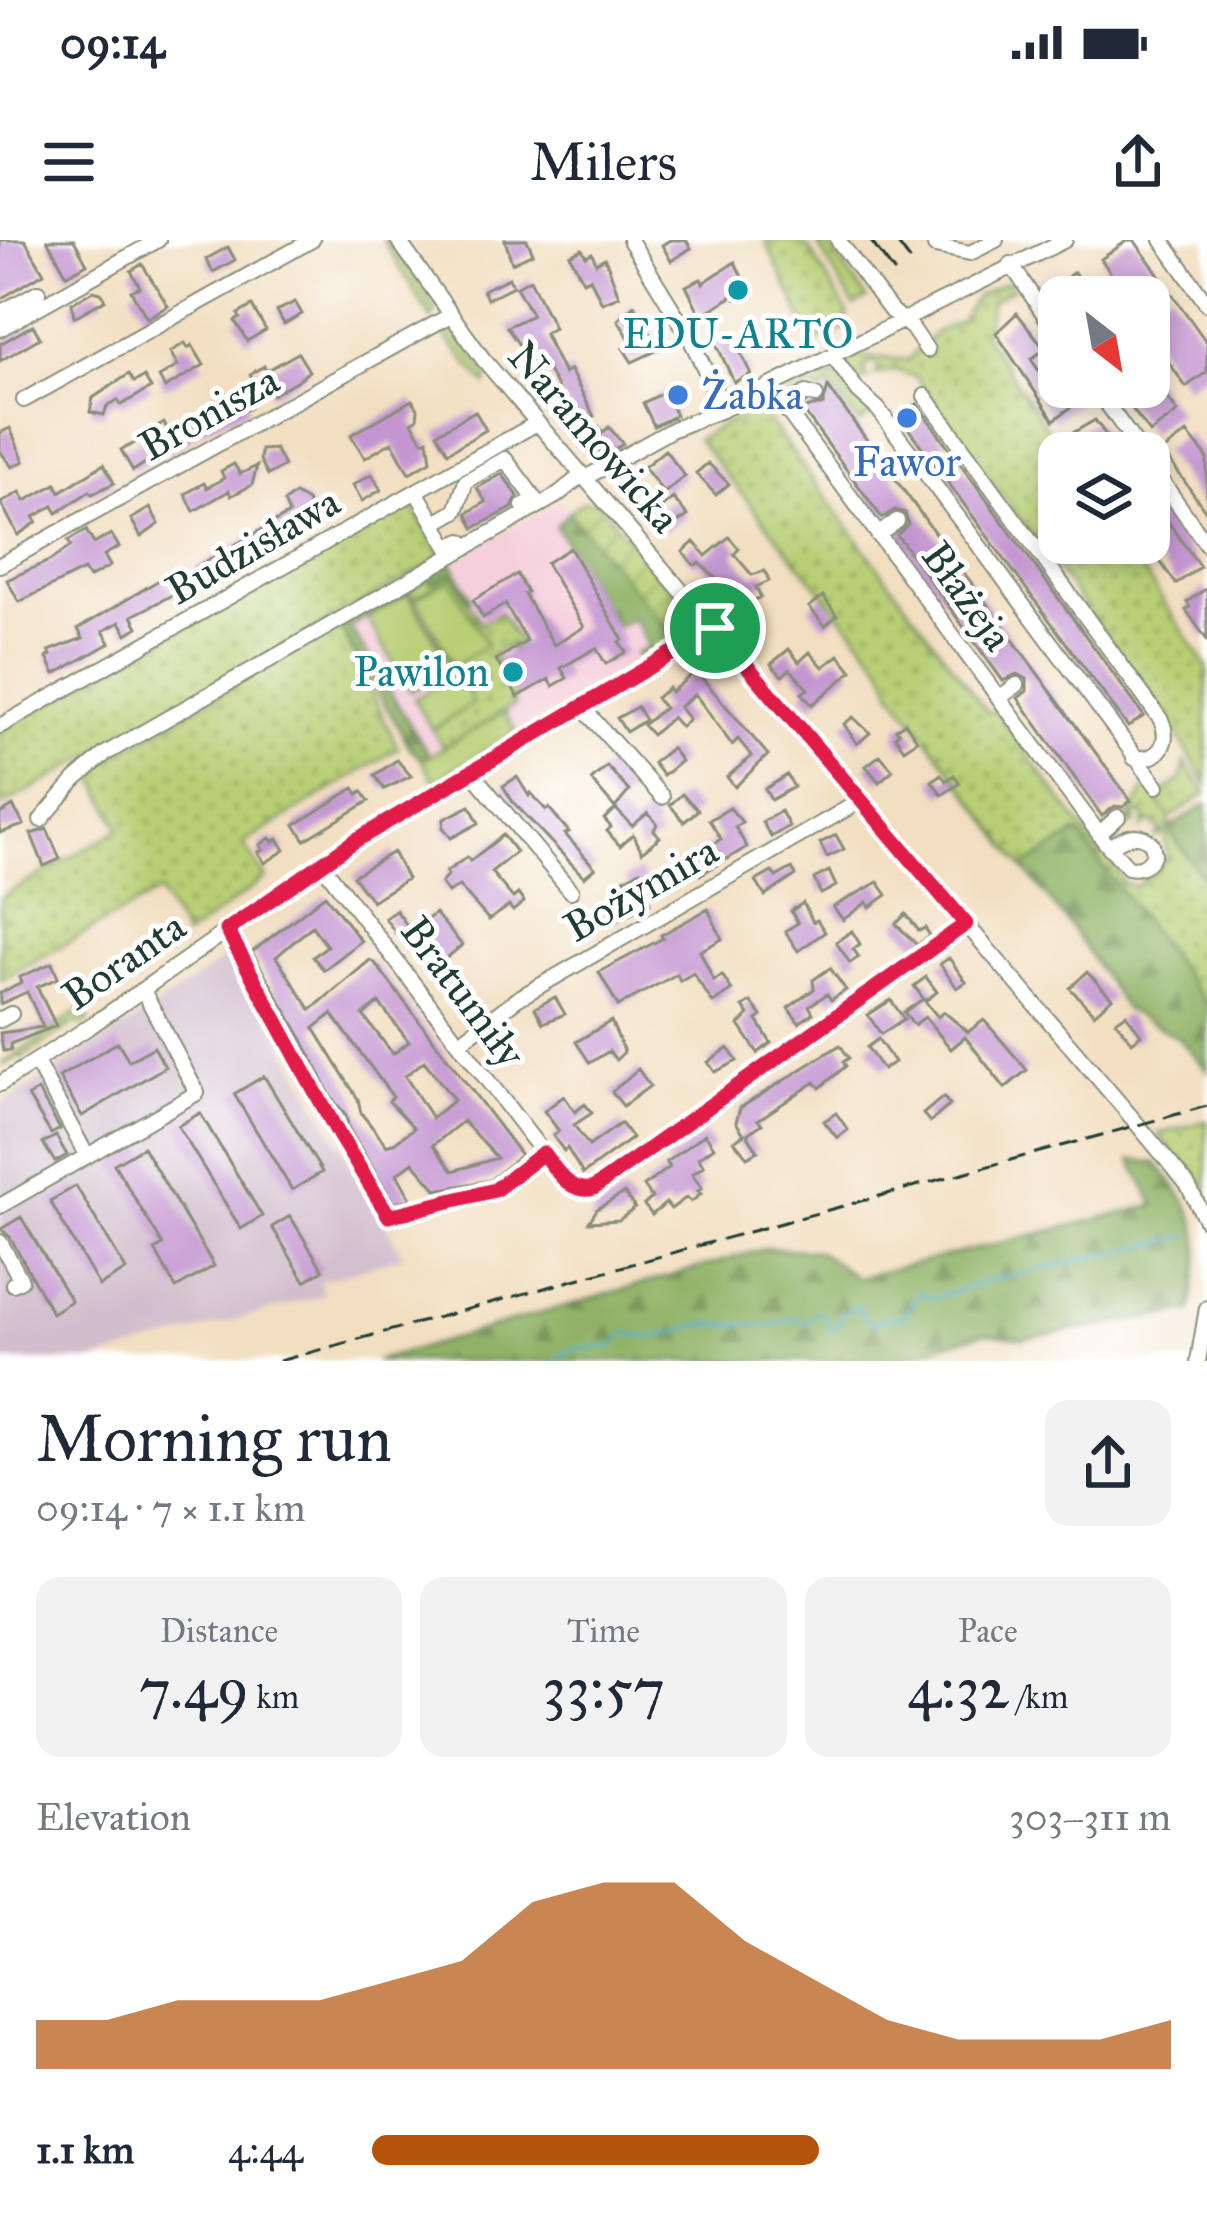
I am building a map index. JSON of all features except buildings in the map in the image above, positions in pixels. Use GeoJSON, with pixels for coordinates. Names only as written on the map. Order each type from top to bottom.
{"type":"FeatureCollection","features":[{"type":"Feature","properties":{"kind":"street"},"geometry":{"type":"LineString","coordinates":[[0,329],[158,240]]}},
{"type":"Feature","properties":{"kind":"street"},"geometry":{"type":"LineString","coordinates":[[24,400],[313,240]]}},
{"type":"Feature","properties":{"kind":"street","name":"Naramowicka"},"geometry":{"type":"LineString","coordinates":[[398,240],[449,316],[537,423],[1178,1174],[1207,1222]]}},
{"type":"Feature","properties":{"kind":"street"},"geometry":{"type":"LineString","coordinates":[[630,240],[689,337],[724,409]]}},
{"type":"Feature","properties":{"kind":"street"},"geometry":{"type":"LineString","coordinates":[[838,240],[927,350]]}},
{"type":"Feature","properties":{"kind":"street"},"geometry":{"type":"LineString","coordinates":[[935,246],[970,253],[996,240]]}},
{"type":"Feature","properties":{"kind":"street"},"geometry":{"type":"LineString","coordinates":[[40,820],[105,754],[584,477],[1065,240]]}},
{"type":"Feature","properties":{"kind":"street"},"geometry":{"type":"LineString","coordinates":[[1162,240],[1207,304]]}},
{"type":"Feature","properties":{"kind":"street"},"geometry":{"type":"LineString","coordinates":[[1011,264],[1038,305]]}},
{"type":"Feature","properties":{"kind":"street"},"geometry":{"type":"LineString","coordinates":[[0,314],[38,292]]}},
{"type":"Feature","properties":{"kind":"street","name":"Bronisza"},"geometry":{"type":"LineString","coordinates":[[0,565],[449,316]]}},
{"type":"Feature","properties":{"kind":"street","name":"Błażeja"},"geometry":{"type":"LineString","coordinates":[[832,355],[878,409],[1157,785]]}},
{"type":"Feature","properties":{"kind":"street","name":"Błażeja"},"geometry":{"type":"LineString","coordinates":[[769,386],[1104,840],[1118,817]]}},
{"type":"Feature","properties":{"kind":"street"},"geometry":{"type":"LineString","coordinates":[[784,407],[806,393],[816,396]]}},
{"type":"Feature","properties":{"kind":"street"},"geometry":{"type":"LineString","coordinates":[[925,396],[1161,720],[1166,737],[1161,750],[1135,758]]}},
{"type":"Feature","properties":{"kind":"street","name":"Budzisława"},"geometry":{"type":"LineString","coordinates":[[0,726],[537,423]]}},
{"type":"Feature","properties":{"kind":"street"},"geometry":{"type":"LineString","coordinates":[[416,491],[448,547],[535,499],[505,459],[466,481],[456,511],[435,523]]}},
{"type":"Feature","properties":{"kind":"street"},"geometry":{"type":"LineString","coordinates":[[1170,492],[1207,544]]}},
{"type":"Feature","properties":{"kind":"street"},"geometry":{"type":"LineString","coordinates":[[878,535],[897,521]]}},
{"type":"Feature","properties":{"kind":"street","name":"Boranta"},"geometry":{"type":"LineString","coordinates":[[0,1084],[143,990],[322,862],[715,628]]}},
{"type":"Feature","properties":{"kind":"street"},"geometry":{"type":"LineString","coordinates":[[999,698],[1017,685]]}},
{"type":"Feature","properties":{"kind":"street"},"geometry":{"type":"LineString","coordinates":[[582,707],[662,797]]}},
{"type":"Feature","properties":{"kind":"street"},"geometry":{"type":"LineString","coordinates":[[472,773],[571,891]]}},
{"type":"Feature","properties":{"kind":"street","name":"Bożymira"},"geometry":{"type":"LineString","coordinates":[[460,1042],[517,999],[860,801]]}},
{"type":"Feature","properties":{"kind":"street","name":"Bratumiły"},"geometry":{"type":"LineString","coordinates":[[322,862],[547,1158]]}},
{"type":"Feature","properties":{"kind":"street"},"geometry":{"type":"LineString","coordinates":[[227,930],[389,1216],[495,1190],[547,1158],[572,1186],[594,1188],[966,924]]}},
{"type":"Feature","properties":{"kind":"street"},"geometry":{"type":"LineString","coordinates":[[0,1207],[197,1093],[143,990]]}},
{"type":"Feature","properties":{"kind":"street"},"geometry":{"type":"LineString","coordinates":[[37,1062],[87,1156]]}},
{"type":"Feature","properties":{"kind":"street"},"geometry":{"type":"LineString","coordinates":[[0,1243],[21,1280],[13,1284]]}},
{"type":"Feature","properties":{"kind":"street"},"geometry":{"type":"LineString","coordinates":[[1198,1361],[1207,1308]]}},
{"type":"Feature","properties":{"kind":"shaded area"},"geometry":{"type":"Polygon","coordinates":[[[559,501],[673,635],[671,642],[434,781],[340,627],[559,501]]]}},
{"type":"Feature","properties":{"kind":"shaded area"},"geometry":{"type":"Polygon","coordinates":[[[232,953],[403,1256],[320,1281],[323,1295],[93,1361],[0,1361],[0,1105],[232,953]]]}},
{"type":"Feature","properties":{"kind":"green space"},"geometry":{"type":"Polygon","coordinates":[[[383,240],[391,240],[435,308],[432,320],[383,240]]]}},
{"type":"Feature","properties":{"kind":"green space"},"geometry":{"type":"Polygon","coordinates":[[[765,240],[804,240],[848,314],[845,329],[813,342],[765,240]]]}},
{"type":"Feature","properties":{"kind":"green space"},"geometry":{"type":"Polygon","coordinates":[[[815,240],[825,240],[867,299],[854,306],[815,240]]]}},
{"type":"Feature","properties":{"kind":"green space"},"geometry":{"type":"Polygon","coordinates":[[[1006,282],[1013,288],[992,301],[984,335],[1050,432],[1038,432],[1038,543],[916,377],[896,370],[875,375],[880,369],[874,361],[863,368],[868,379],[861,381],[846,368],[855,356],[908,360],[936,332],[960,321],[977,296],[1006,282]]]}},
{"type":"Feature","properties":{"kind":"green space"},"geometry":{"type":"Polygon","coordinates":[[[450,328],[489,375],[486,385],[439,329],[450,328]]]}},
{"type":"Feature","properties":{"kind":"green space"},"geometry":{"type":"Polygon","coordinates":[[[813,375],[836,376],[852,399],[874,413],[859,423],[829,384],[821,392],[806,387],[787,398],[789,387],[813,375]]]}},
{"type":"Feature","properties":{"kind":"green space"},"geometry":{"type":"Polygon","coordinates":[[[758,407],[988,713],[995,710],[1102,855],[1108,854],[1123,882],[1135,887],[1167,858],[1165,836],[1156,838],[1161,830],[1149,821],[1143,827],[1141,813],[1133,818],[1136,823],[1112,833],[1127,822],[1148,784],[1170,818],[1168,829],[1207,884],[1207,1006],[1078,833],[1023,867],[893,692],[883,666],[697,439],[758,407]]]}},
{"type":"Feature","properties":{"kind":"green space"},"geometry":{"type":"Polygon","coordinates":[[[597,501],[685,605],[689,621],[680,638],[571,515],[570,510],[583,502],[597,501]]]}},
{"type":"Feature","properties":{"kind":"green space"},"geometry":{"type":"Polygon","coordinates":[[[409,502],[443,557],[0,807],[0,731],[409,502]]]}},
{"type":"Feature","properties":{"kind":"green space"},"geometry":{"type":"Polygon","coordinates":[[[569,512],[673,635],[671,642],[639,660],[635,654],[649,647],[634,618],[617,627],[614,624],[556,526],[569,512]]]}},
{"type":"Feature","properties":{"kind":"green space"},"geometry":{"type":"Polygon","coordinates":[[[452,563],[471,598],[467,599],[452,573],[431,583],[427,578],[350,627],[429,755],[422,760],[340,627],[452,563]]]}},
{"type":"Feature","properties":{"kind":"green space"},"geometry":{"type":"Polygon","coordinates":[[[1053,564],[1138,564],[1207,667],[1207,784],[1170,723],[1053,564]]]}},
{"type":"Feature","properties":{"kind":"green space"},"geometry":{"type":"Polygon","coordinates":[[[452,572],[481,624],[500,612],[539,676],[510,651],[514,648],[510,644],[493,655],[516,694],[511,698],[515,705],[444,747],[432,730],[472,703],[454,665],[484,646],[447,580],[413,598],[409,591],[427,577],[452,572]]]}},
{"type":"Feature","properties":{"kind":"green space"},"geometry":{"type":"Polygon","coordinates":[[[449,579],[487,645],[454,665],[415,598],[449,579]]]}},
{"type":"Feature","properties":{"kind":"green space"},"geometry":{"type":"Polygon","coordinates":[[[408,594],[452,668],[411,692],[367,618],[408,594]]]}},
{"type":"Feature","properties":{"kind":"green space"},"geometry":{"type":"Polygon","coordinates":[[[336,626],[398,748],[243,844],[266,878],[185,937],[159,892],[0,980],[0,898],[120,829],[91,769],[336,626]]]}},
{"type":"Feature","properties":{"kind":"green space"},"geometry":{"type":"Polygon","coordinates":[[[457,674],[473,703],[432,730],[414,699],[457,674]]]}},
{"type":"Feature","properties":{"kind":"green space"},"geometry":{"type":"Polygon","coordinates":[[[504,712],[516,732],[434,781],[422,760],[504,712]]]}},
{"type":"Feature","properties":{"kind":"green space"},"geometry":{"type":"Polygon","coordinates":[[[1185,763],[1207,793],[1170,818],[1155,798],[1181,780],[1185,763]]]}},
{"type":"Feature","properties":{"kind":"green space"},"geometry":{"type":"Polygon","coordinates":[[[1207,804],[1207,884],[1168,829],[1207,804]]]}},
{"type":"Feature","properties":{"kind":"green space"},"geometry":{"type":"Polygon","coordinates":[[[1078,833],[1207,1006],[1207,1070],[1179,1038],[1125,1009],[1071,927],[1023,867],[1078,833]]]}},
{"type":"Feature","properties":{"kind":"green space"},"geometry":{"type":"Polygon","coordinates":[[[83,1008],[89,1020],[81,1025],[77,1022],[22,1058],[0,1066],[83,1008]]]}},
{"type":"Feature","properties":{"kind":"green space"},"geometry":{"type":"Polygon","coordinates":[[[1207,1121],[1207,1200],[1159,1134],[1207,1121]]]}},
{"type":"Feature","properties":{"kind":"green space"},"geometry":{"type":"Polygon","coordinates":[[[1131,1160],[1156,1163],[1193,1216],[1199,1247],[1191,1311],[1023,1339],[984,1333],[887,1361],[376,1361],[767,1248],[818,1251],[857,1278],[1155,1205],[1131,1160]]]}},
{"type":"Feature","properties":{"kind":"waterway"},"geometry":{"type":"LineString","coordinates":[[556,1361],[571,1349],[614,1346],[626,1333],[651,1338],[705,1324],[775,1325],[795,1318],[806,1323],[822,1313],[831,1330],[839,1326],[839,1316],[857,1306],[867,1320],[877,1324],[887,1317],[904,1317],[919,1291],[931,1299],[998,1278],[1190,1236]]}},
{"type":"Feature","properties":{"kind":"tram line"},"geometry":{"type":"LineString","coordinates":[[870,240],[894,272]]}},
{"type":"Feature","properties":{"kind":"tram line"},"geometry":{"type":"LineString","coordinates":[[895,240],[910,260]]}},
{"type":"Feature","properties":{"kind":"railway"},"geometry":{"type":"LineString","coordinates":[[279,1361],[1207,1106]]}},
{"type":"Feature","properties":{"kind":"place","name":"EDU-ARTO"},"geometry":{"type":"Point","coordinates":[738,290]}},
{"type":"Feature","properties":{"kind":"place","name":"Żabka"},"geometry":{"type":"Point","coordinates":[678,395]}},
{"type":"Feature","properties":{"kind":"place","name":"Fawor"},"geometry":{"type":"Point","coordinates":[907,418]}},
{"type":"Feature","properties":{"kind":"place","name":"Pawilon"},"geometry":{"type":"Point","coordinates":[513,672]}},
{"type":"Feature","properties":{"kind":"route"},"geometry":{"type":"LineString","coordinates":[[715,628],[966,924],[594,1188],[586,1191],[572,1186],[543,1153],[481,1196],[389,1216],[227,930],[353,842],[715,628]]}}]}
